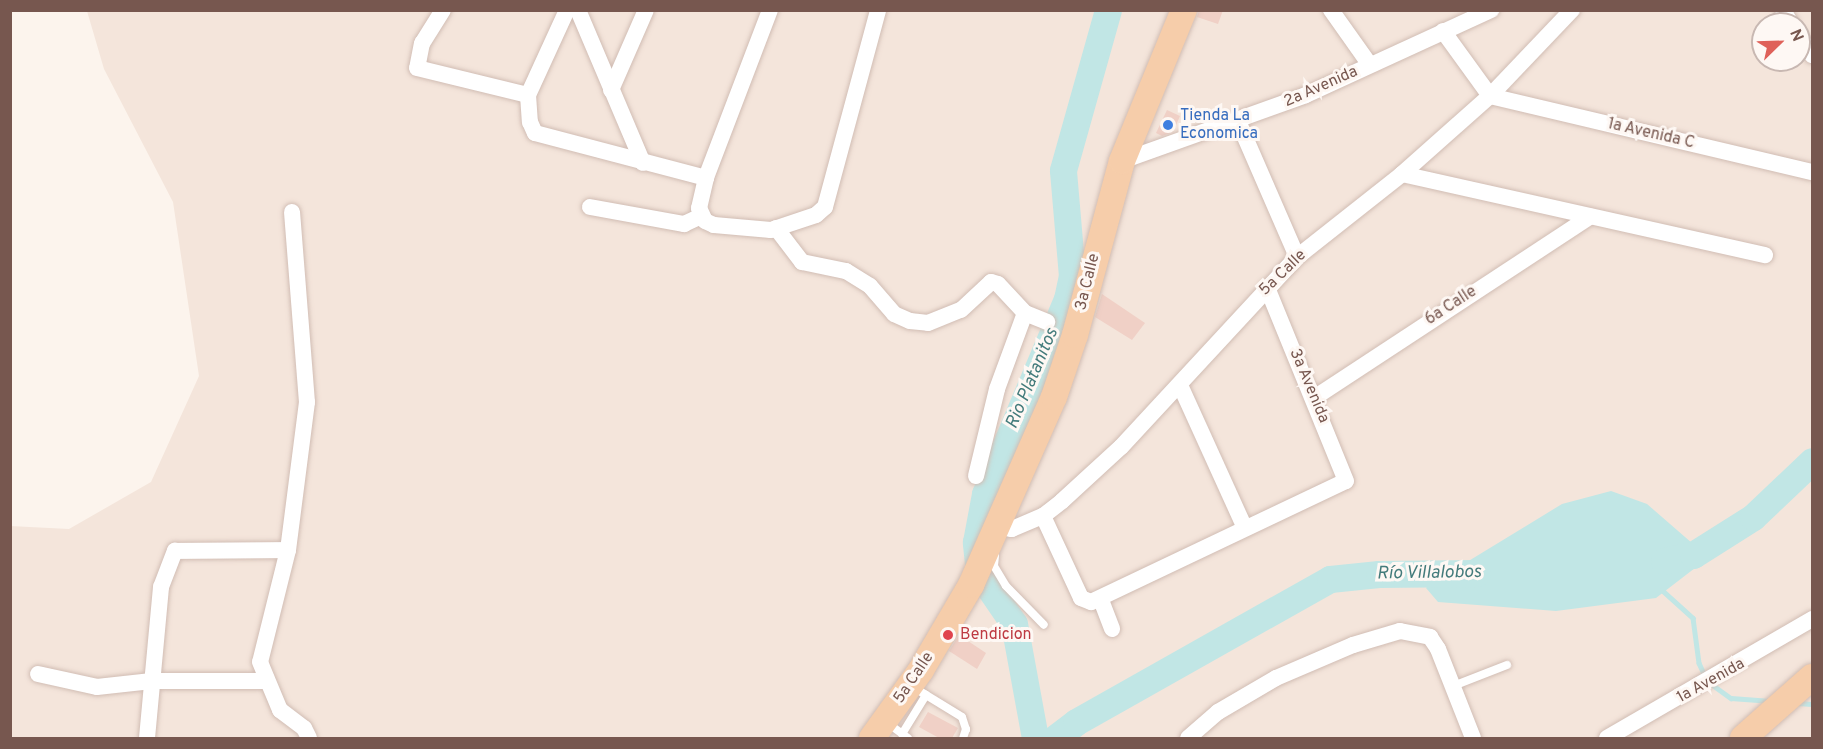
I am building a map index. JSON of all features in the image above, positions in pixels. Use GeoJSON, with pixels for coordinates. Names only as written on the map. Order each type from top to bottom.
{"type":"FeatureCollection","features":[{"type":"Feature","properties":{"kind":"main road","name":"3a Calle"},"geometry":{"type":"LineString","coordinates":[[989,542],[1054,397],[1075,335],[1122,161],[1184,10]]}},
{"type":"Feature","properties":{"kind":"main road","name":"5a Calle"},"geometry":{"type":"LineString","coordinates":[[892,733],[918,690],[971,585],[989,542]]}},
{"type":"Feature","properties":{"kind":"main road"},"geometry":{"type":"LineString","coordinates":[[1752,730],[1812,678]]}},
{"type":"Feature","properties":{"kind":"street"},"geometry":{"type":"LineString","coordinates":[[443,10],[422,43],[417,68],[528,95]]}},
{"type":"Feature","properties":{"kind":"street"},"geometry":{"type":"LineString","coordinates":[[567,10],[528,95],[530,122],[535,133],[706,178]]}},
{"type":"Feature","properties":{"kind":"street"},"geometry":{"type":"LineString","coordinates":[[578,10],[643,163]]}},
{"type":"Feature","properties":{"kind":"street"},"geometry":{"type":"LineString","coordinates":[[611,90],[646,10]]}},
{"type":"Feature","properties":{"kind":"street"},"geometry":{"type":"LineString","coordinates":[[701,216],[706,178],[770,10]]}},
{"type":"Feature","properties":{"kind":"street"},"geometry":{"type":"LineString","coordinates":[[701,216],[714,225],[776,228],[816,215],[828,201],[878,10]]}},
{"type":"Feature","properties":{"kind":"street"},"geometry":{"type":"LineString","coordinates":[[1331,10],[1370,65]]}},
{"type":"Feature","properties":{"kind":"street","name":"5a Calle"},"geometry":{"type":"LineString","coordinates":[[989,542],[1043,516],[1121,447],[1297,257],[1402,174],[1490,96],[1572,10]]}},
{"type":"Feature","properties":{"kind":"street","name":"2a Avenida"},"geometry":{"type":"LineString","coordinates":[[1122,161],[1238,121],[1370,65],[1483,12]]}},
{"type":"Feature","properties":{"kind":"street"},"geometry":{"type":"LineString","coordinates":[[1443,31],[1490,96]]}},
{"type":"Feature","properties":{"kind":"street","name":"1a Avenida C"},"geometry":{"type":"LineString","coordinates":[[1490,96],[1812,172]]}},
{"type":"Feature","properties":{"kind":"street"},"geometry":{"type":"LineString","coordinates":[[1238,121],[1297,257]]}},
{"type":"Feature","properties":{"kind":"street"},"geometry":{"type":"LineString","coordinates":[[1402,174],[1590,218],[1765,255]]}},
{"type":"Feature","properties":{"kind":"street"},"geometry":{"type":"LineString","coordinates":[[590,207],[684,224],[701,216]]}},
{"type":"Feature","properties":{"kind":"street"},"geometry":{"type":"LineString","coordinates":[[292,212],[307,402],[288,550],[261,646],[265,681],[280,710],[304,728],[309,738]]}},
{"type":"Feature","properties":{"kind":"street","name":"6a Calle"},"geometry":{"type":"LineString","coordinates":[[1314,398],[1590,218]]}},
{"type":"Feature","properties":{"kind":"street"},"geometry":{"type":"LineString","coordinates":[[776,228],[802,262],[846,271],[870,286],[894,314],[910,321],[928,323],[961,310],[991,282],[998,284],[1024,314],[1047,322]]}},
{"type":"Feature","properties":{"kind":"street","name":"3a Avenida"},"geometry":{"type":"LineString","coordinates":[[1245,528],[1341,485],[1345,475],[1267,287]]}},
{"type":"Feature","properties":{"kind":"street"},"geometry":{"type":"LineString","coordinates":[[976,476],[997,389],[1024,314]]}},
{"type":"Feature","properties":{"kind":"street"},"geometry":{"type":"LineString","coordinates":[[1043,516],[1081,598],[1091,602],[1101,600],[1245,528],[1180,385]]}},
{"type":"Feature","properties":{"kind":"street"},"geometry":{"type":"LineString","coordinates":[[147,738],[161,587],[175,551],[288,550]]}},
{"type":"Feature","properties":{"kind":"street"},"geometry":{"type":"LineString","coordinates":[[1101,600],[1112,629]]}},
{"type":"Feature","properties":{"kind":"street","name":"1a Avenida"},"geometry":{"type":"LineString","coordinates":[[1607,738],[1726,673],[1812,619]]}},
{"type":"Feature","properties":{"kind":"street"},"geometry":{"type":"LineString","coordinates":[[1189,738],[1218,712],[1276,678],[1353,645],[1400,631],[1430,637],[1453,686],[1473,738]]}},
{"type":"Feature","properties":{"kind":"street"},"geometry":{"type":"LineString","coordinates":[[38,674],[97,687],[152,681],[265,681]]}},
{"type":"Feature","properties":{"kind":"lane"},"geometry":{"type":"LineString","coordinates":[[989,542],[994,552],[994,566],[1005,586],[1044,625]]}},
{"type":"Feature","properties":{"kind":"lane"},"geometry":{"type":"LineString","coordinates":[[1453,686],[1507,665]]}},
{"type":"Feature","properties":{"kind":"lane"},"geometry":{"type":"LineString","coordinates":[[918,690],[962,717],[966,729],[963,738]]}},
{"type":"Feature","properties":{"kind":"shaded area"},"geometry":{"type":"Polygon","coordinates":[[[87,11],[1812,11],[1812,738],[11,738],[10,526],[69,529],[151,482],[199,376],[173,202],[104,69],[87,11]]]}},
{"type":"Feature","properties":{"kind":"water"},"geometry":{"type":"Polygon","coordinates":[[[1611,491],[1647,504],[1700,550],[1695,568],[1656,598],[1556,611],[1438,602],[1426,588],[1440,573],[1462,565],[1562,504],[1611,491]]]}},
{"type":"Feature","properties":{"kind":"building"},"geometry":{"type":"Polygon","coordinates":[[[1199,10],[1223,10],[1218,24],[1197,17],[1199,10]]]}},
{"type":"Feature","properties":{"kind":"building","name":"Tienda La Economica"},"geometry":{"type":"Polygon","coordinates":[[[1167,110],[1180,116],[1173,132],[1162,136],[1156,133],[1167,110]]]}},
{"type":"Feature","properties":{"kind":"building"},"geometry":{"type":"Polygon","coordinates":[[[1102,294],[1145,323],[1132,340],[1095,317],[1102,294]]]}},
{"type":"Feature","properties":{"kind":"building"},"geometry":{"type":"Polygon","coordinates":[[[959,635],[986,653],[977,669],[949,651],[959,635]]]}},
{"type":"Feature","properties":{"kind":"building"},"geometry":{"type":"Polygon","coordinates":[[[928,712],[958,728],[952,738],[939,738],[919,727],[928,712]]]}},
{"type":"Feature","properties":{"kind":"waterway","name":"Rio Platanitos"},"geometry":{"type":"LineString","coordinates":[[1035,738],[1014,624],[979,573],[976,542],[985,494],[1067,299],[1072,276],[1063,170],[1108,10]]}},
{"type":"Feature","properties":{"kind":"waterway","name":"Río Villalobos"},"geometry":{"type":"LineString","coordinates":[[1664,561],[1693,555],[1753,517],[1812,461]]}},
{"type":"Feature","properties":{"kind":"waterway","name":"Río Villalobos"},"geometry":{"type":"LineString","coordinates":[[1055,738],[1076,722],[1330,579],[1379,574],[1477,573]]}},
{"type":"Feature","properties":{"kind":"waterway"},"geometry":{"type":"LineString","coordinates":[[1662,590],[1693,618],[1699,663],[1705,676]]}},
{"type":"Feature","properties":{"kind":"waterway"},"geometry":{"type":"LineString","coordinates":[[1710,683],[1731,698],[1771,701]]}},
{"type":"Feature","properties":{"kind":"waterway"},"geometry":{"type":"LineString","coordinates":[[1797,703],[1812,704]]}},
{"type":"Feature","properties":{"kind":"place","name":"Tienda La Economica"},"geometry":{"type":"Point","coordinates":[1168,125]}},
{"type":"Feature","properties":{"kind":"place","name":"Bendicion"},"geometry":{"type":"Point","coordinates":[948,635]}}]}
